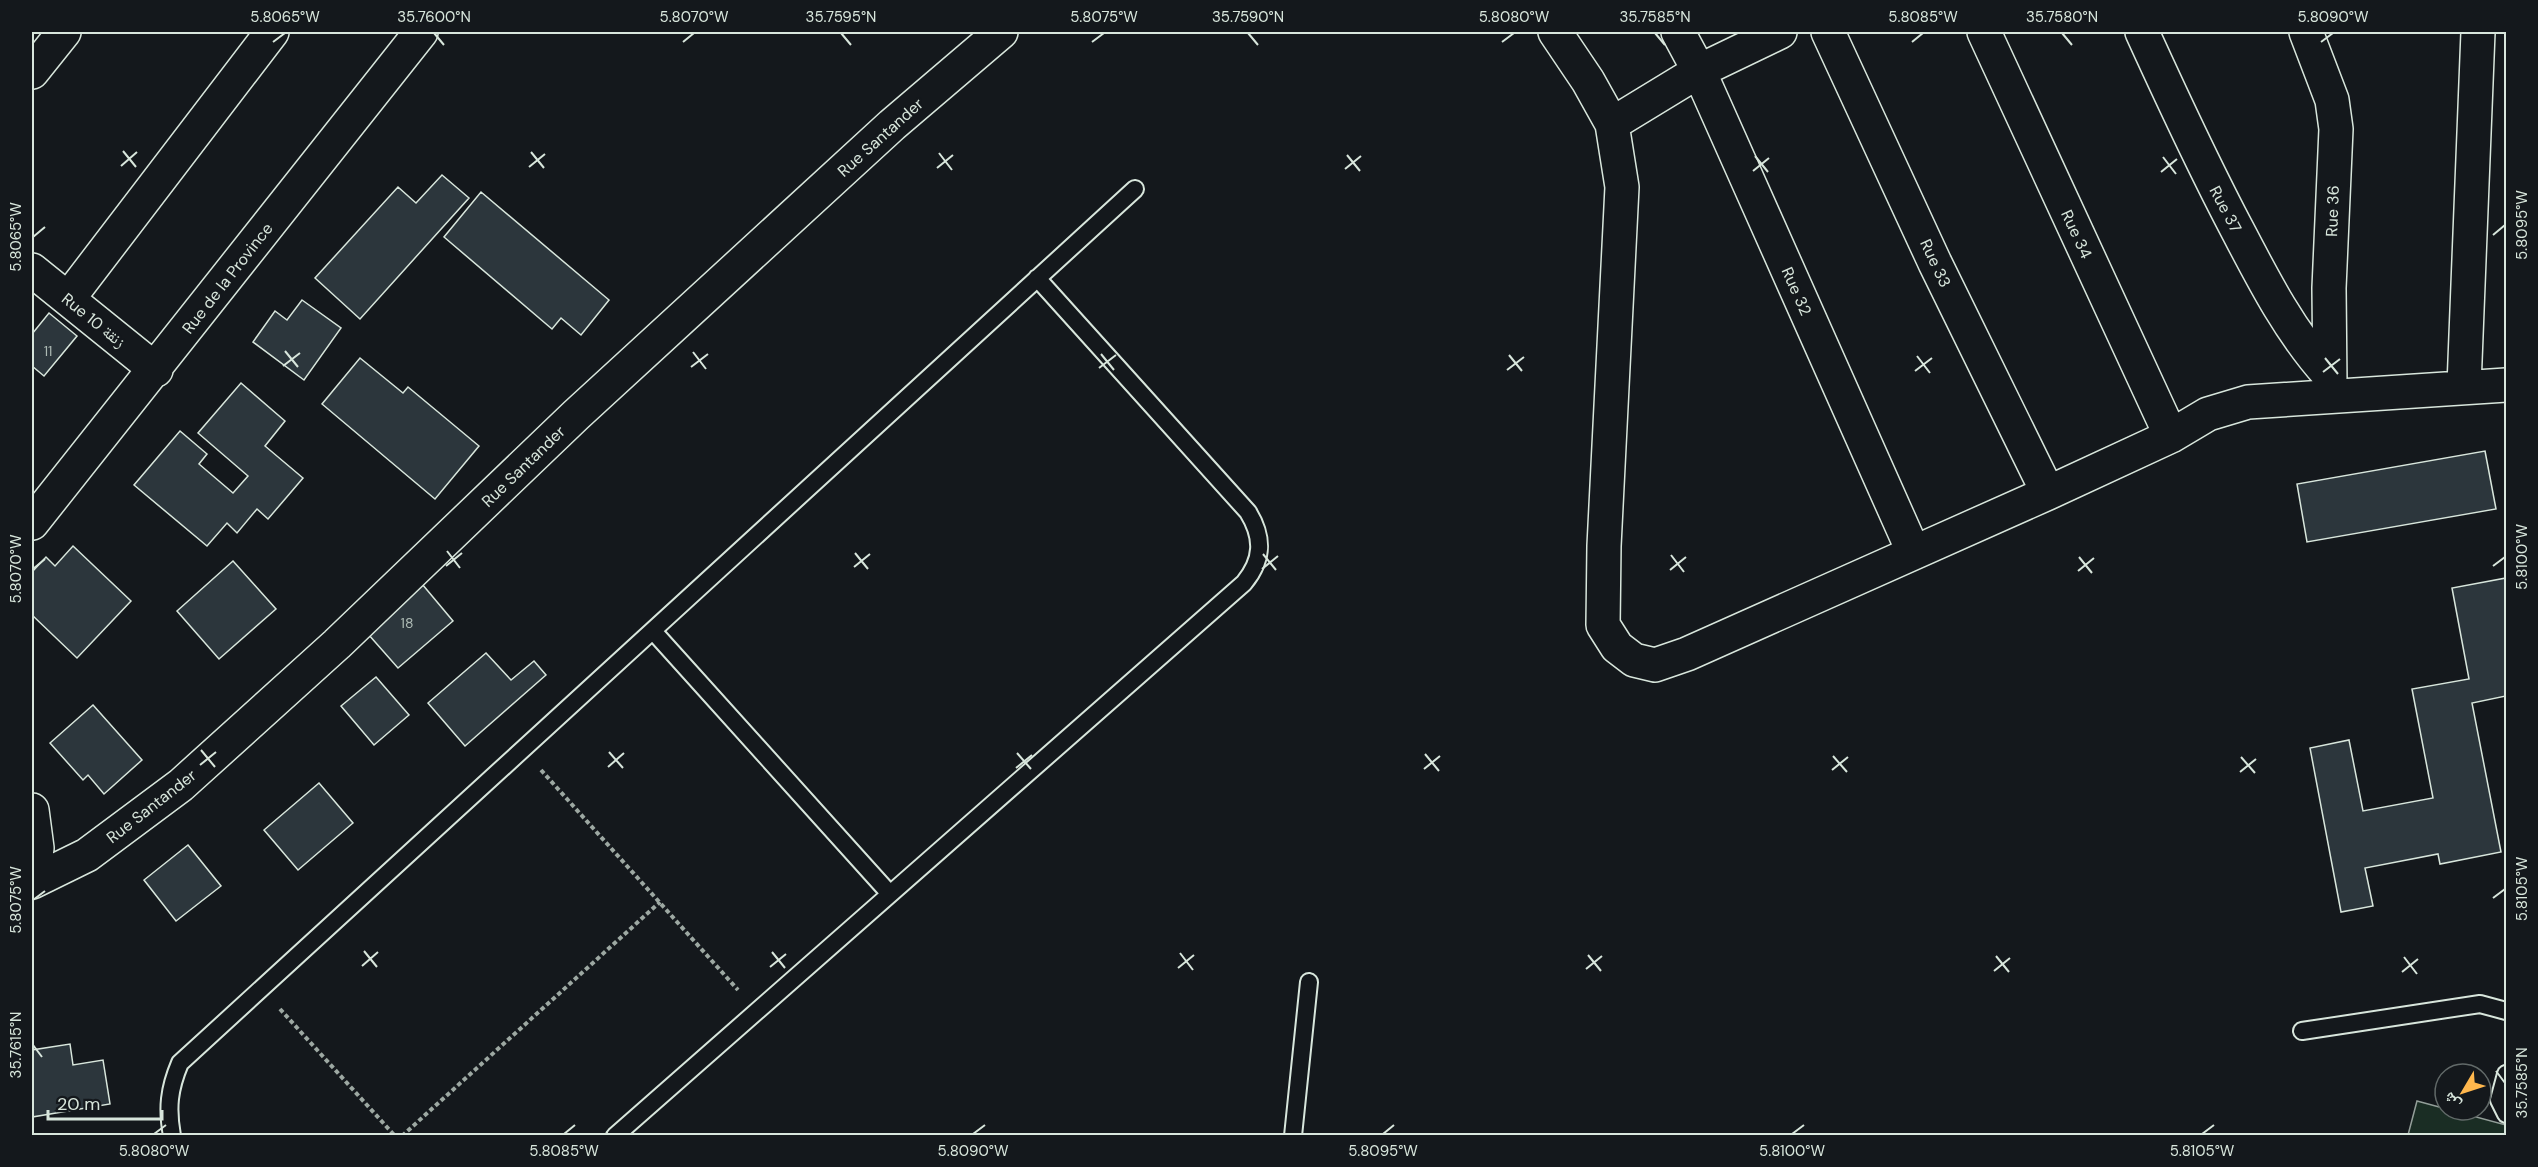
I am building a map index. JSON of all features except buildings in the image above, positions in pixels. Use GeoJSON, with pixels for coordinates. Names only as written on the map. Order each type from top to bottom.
{"type":"FeatureCollection","features":[{"type":"Feature","properties":{"kind":"street"},"geometry":{"type":"LineString","coordinates":[[32,72],[64,32]]}},
{"type":"Feature","properties":{"kind":"street"},"geometry":{"type":"LineString","coordinates":[[69,299],[272,32]]}},
{"type":"Feature","properties":{"kind":"street","name":"Rue de la Province"},"geometry":{"type":"LineString","coordinates":[[32,524],[156,370],[420,32]]}},
{"type":"Feature","properties":{"kind":"street","name":"Rue Santander"},"geometry":{"type":"LineString","coordinates":[[32,882],[87,855],[181,785],[337,644],[576,415],[874,141],[1001,32]]}},
{"type":"Feature","properties":{"kind":"street"},"geometry":{"type":"LineString","coordinates":[[1555,32],[1588,81],[1612,124],[1622,187],[1604,546],[1603,625],[1617,647],[1634,660],[1655,665],[1763,622],[1914,551],[2171,436],[2208,414],[2248,402],[2330,385],[2506,385]]}},
{"type":"Feature","properties":{"kind":"street","name":"Rue 32"},"geometry":{"type":"LineString","coordinates":[[1678,32],[1699,71],[1914,551]]}},
{"type":"Feature","properties":{"kind":"street"},"geometry":{"type":"LineString","coordinates":[[1612,124],[1699,71],[1780,32]]}},
{"type":"Feature","properties":{"kind":"street","name":"Rue 33"},"geometry":{"type":"LineString","coordinates":[[1828,32],[1935,263],[2048,493]]}},
{"type":"Feature","properties":{"kind":"street","name":"Rue 34"},"geometry":{"type":"LineString","coordinates":[[1984,32],[2171,436]]}},
{"type":"Feature","properties":{"kind":"street","name":"Rue 37"},"geometry":{"type":"LineString","coordinates":[[2142,32],[2196,151],[2255,264],[2296,334],[2330,385]]}},
{"type":"Feature","properties":{"kind":"street","name":"Rue 36"},"geometry":{"type":"LineString","coordinates":[[2306,32],[2332,100],[2336,129],[2332,198],[2330,385]]}},
{"type":"Feature","properties":{"kind":"street"},"geometry":{"type":"LineString","coordinates":[[2464,386],[2478,32]]}},
{"type":"Feature","properties":{"kind":"street","name":"Rue 10 زنقة"},"geometry":{"type":"LineString","coordinates":[[32,270],[156,370]]}},
{"type":"Feature","properties":{"kind":"street"},"geometry":{"type":"LineString","coordinates":[[32,810],[37,848],[32,882]]}},
{"type":"Feature","properties":{"kind":"lane"},"geometry":{"type":"LineString","coordinates":[[172,1136],[168,1110],[170,1087],[180,1063],[1135,189]]}},
{"type":"Feature","properties":{"kind":"lane"},"geometry":{"type":"LineString","coordinates":[[615,1136],[1244,583],[1254,571],[1261,541],[1257,526],[1248,512],[1037,278]]}},
{"type":"Feature","properties":{"kind":"lane"},"geometry":{"type":"LineString","coordinates":[[653,631],[890,894]]}},
{"type":"Feature","properties":{"kind":"lane"},"geometry":{"type":"LineString","coordinates":[[1293,1136],[1309,982]]}},
{"type":"Feature","properties":{"kind":"lane"},"geometry":{"type":"LineString","coordinates":[[2302,1031],[2480,1004],[2506,1011]]}},
{"type":"Feature","properties":{"kind":"lane"},"geometry":{"type":"LineString","coordinates":[[2506,1074],[2499,1100],[2506,1114]]}},
{"type":"Feature","properties":{"kind":"path"},"geometry":{"type":"LineString","coordinates":[[524,750],[756,1011]]}},
{"type":"Feature","properties":{"kind":"path"},"geometry":{"type":"LineString","coordinates":[[402,1136],[660,902]]}},
{"type":"Feature","properties":{"kind":"path"},"geometry":{"type":"LineString","coordinates":[[261,988],[395,1136]]}},
{"type":"Feature","properties":{"kind":"green space"},"geometry":{"type":"Polygon","coordinates":[[[2417,1101],[2433,1105],[2433,1122],[2493,1121],[2506,1125],[2506,1135],[2408,1135],[2417,1101]]]}}]}
